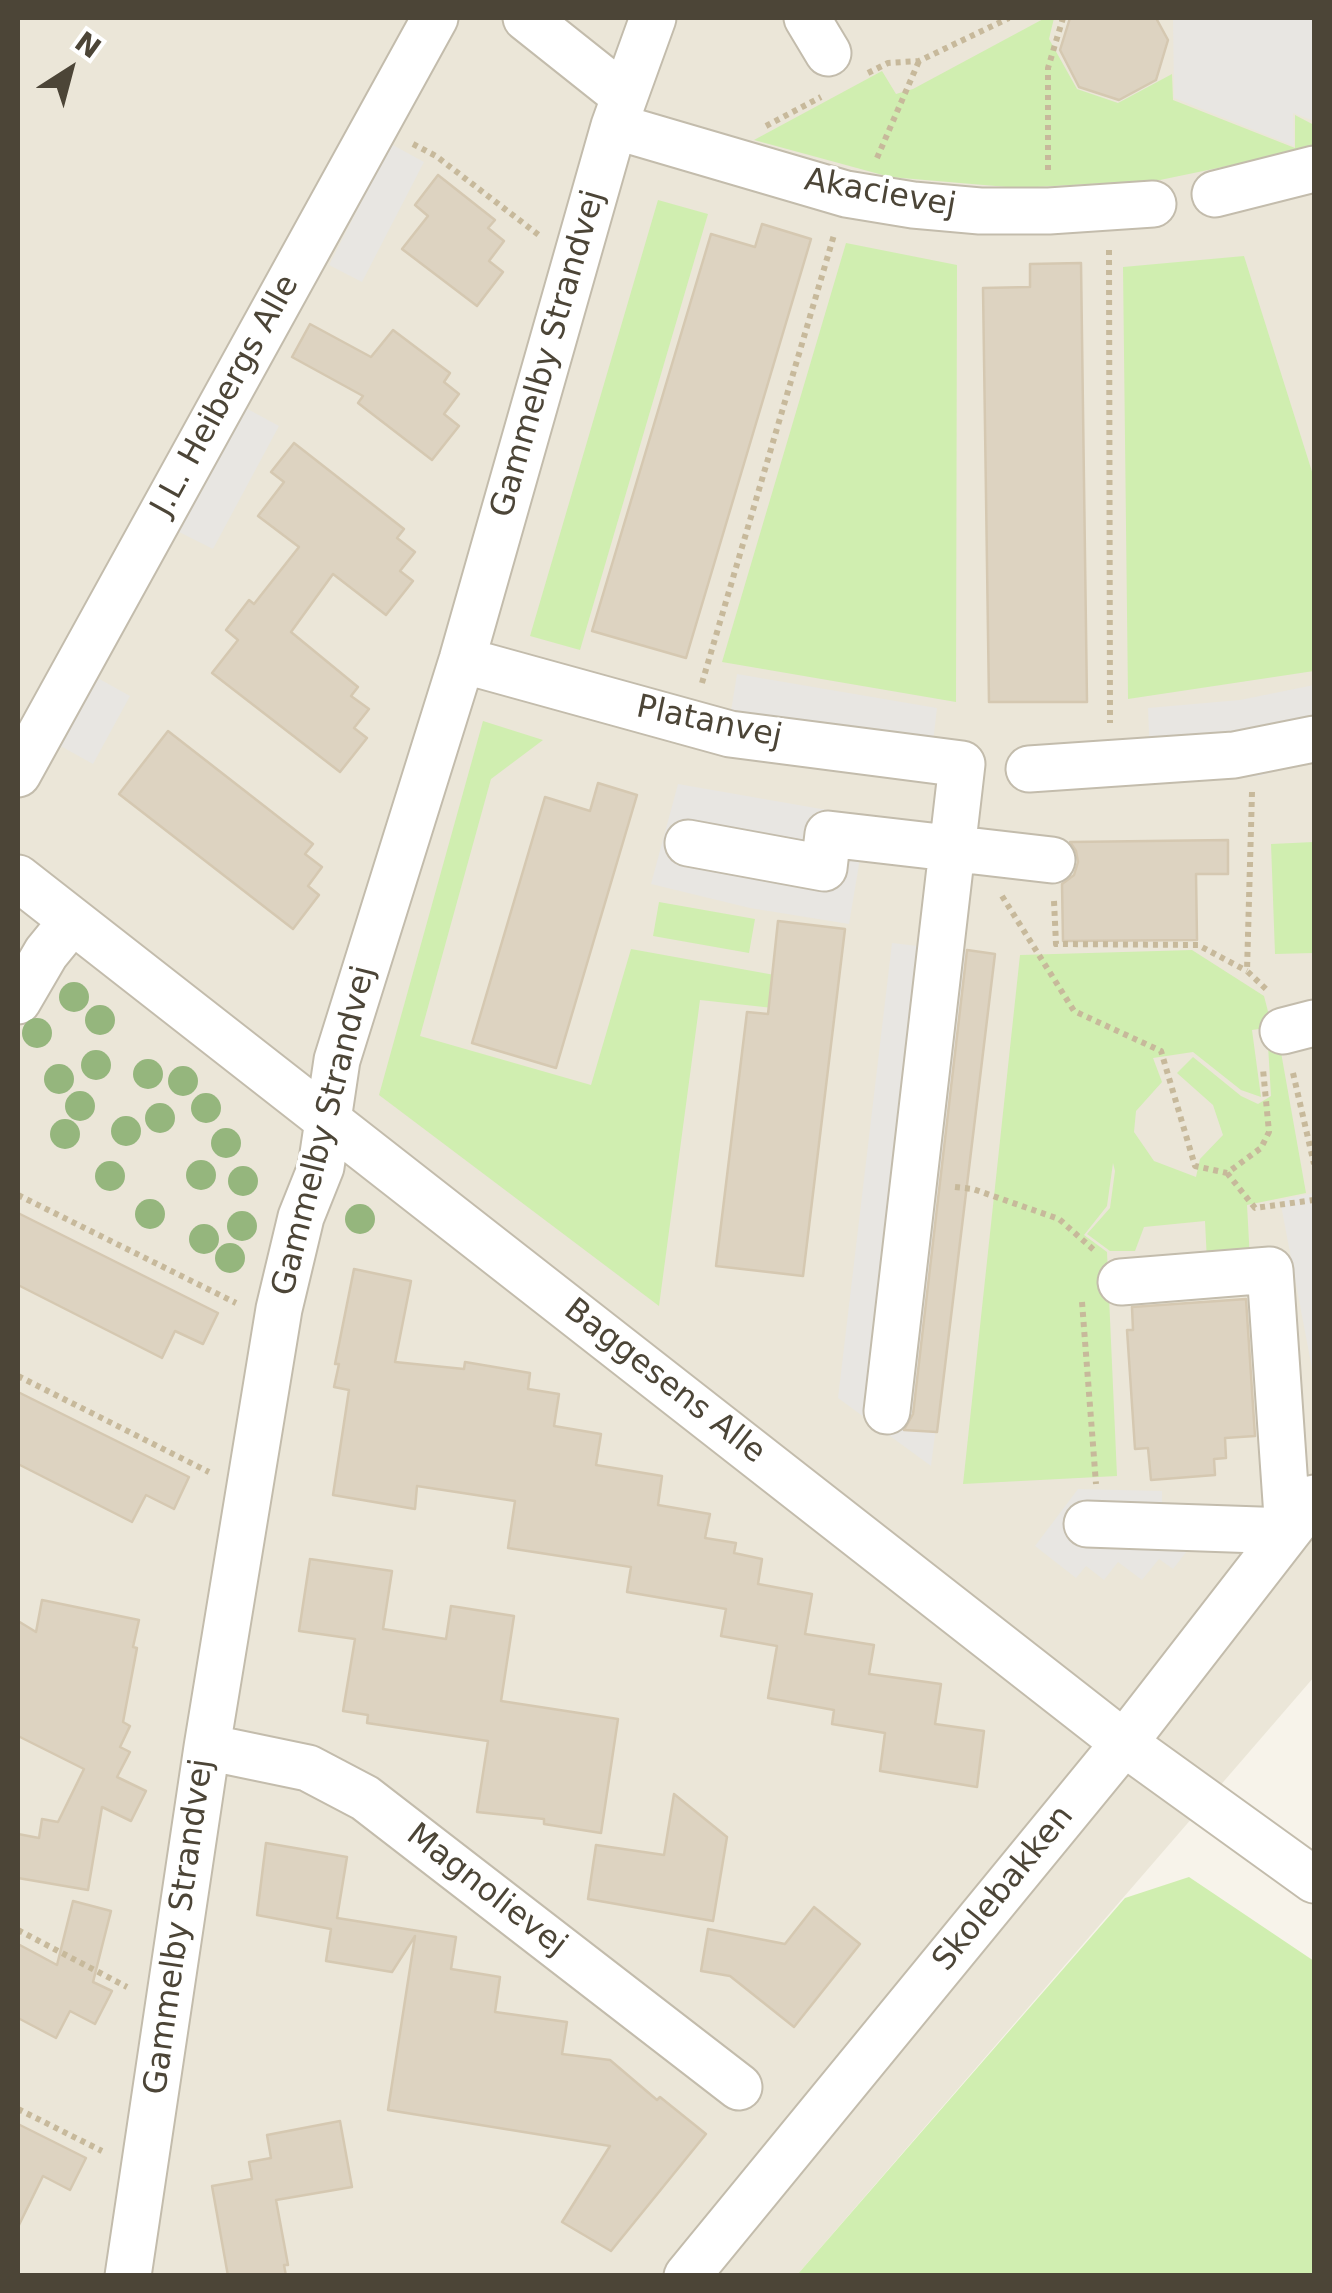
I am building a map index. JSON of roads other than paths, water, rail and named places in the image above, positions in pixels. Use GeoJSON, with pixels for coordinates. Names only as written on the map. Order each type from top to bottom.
{"type":"FeatureCollection","features":[{"type":"Feature","properties":{"kind":"street","name":"J.L. Heibergs Alle"},"geometry":{"type":"LineString","coordinates":[[18,774],[435,18]]}},
{"type":"Feature","properties":{"kind":"street"},"geometry":{"type":"LineString","coordinates":[[526,18],[619,111]]}},
{"type":"Feature","properties":{"kind":"street","name":"Gammelby Strandvej"},"geometry":{"type":"LineString","coordinates":[[128,2276],[207,1747],[277,1324],[301,1216],[320,1167],[337,1060],[462,660],[619,111],[653,18]]}},
{"type":"Feature","properties":{"kind":"street","name":"Akacievej"},"geometry":{"type":"LineString","coordinates":[[619,111],[853,195],[980,211],[1048,212],[1153,204]]}},
{"type":"Feature","properties":{"kind":"street"},"geometry":{"type":"LineString","coordinates":[[1215,194],[1314,169]]}},
{"type":"Feature","properties":{"kind":"street","name":"Platanvej"},"geometry":{"type":"LineString","coordinates":[[462,660],[730,734],[962,764],[963,851]]}},
{"type":"Feature","properties":{"kind":"street"},"geometry":{"type":"LineString","coordinates":[[1028,769],[1234,756],[1314,739]]}},
{"type":"Feature","properties":{"kind":"street"},"geometry":{"type":"LineString","coordinates":[[688,843],[824,868],[828,834],[1052,860]]}},
{"type":"Feature","properties":{"kind":"street"},"geometry":{"type":"LineString","coordinates":[[887,1410],[913,1182],[963,851]]}},
{"type":"Feature","properties":{"kind":"street","name":"Baggesens Alle"},"geometry":{"type":"LineString","coordinates":[[18,878],[1124,1744],[1314,1880]]}},
{"type":"Feature","properties":{"kind":"street"},"geometry":{"type":"LineString","coordinates":[[18,1001],[46,953],[72,921]]}},
{"type":"Feature","properties":{"kind":"street"},"geometry":{"type":"LineString","coordinates":[[1093,1524],[1301,1515],[1270,1270],[1115,1273]]}},
{"type":"Feature","properties":{"kind":"street","name":"Skolebakken"},"geometry":{"type":"LineString","coordinates":[[686,2276],[1124,1744],[1301,1515]]}},
{"type":"Feature","properties":{"kind":"street","name":"Magnolievej"},"geometry":{"type":"LineString","coordinates":[[207,1747],[308,1768],[365,1798],[738,2087]]}}]}
